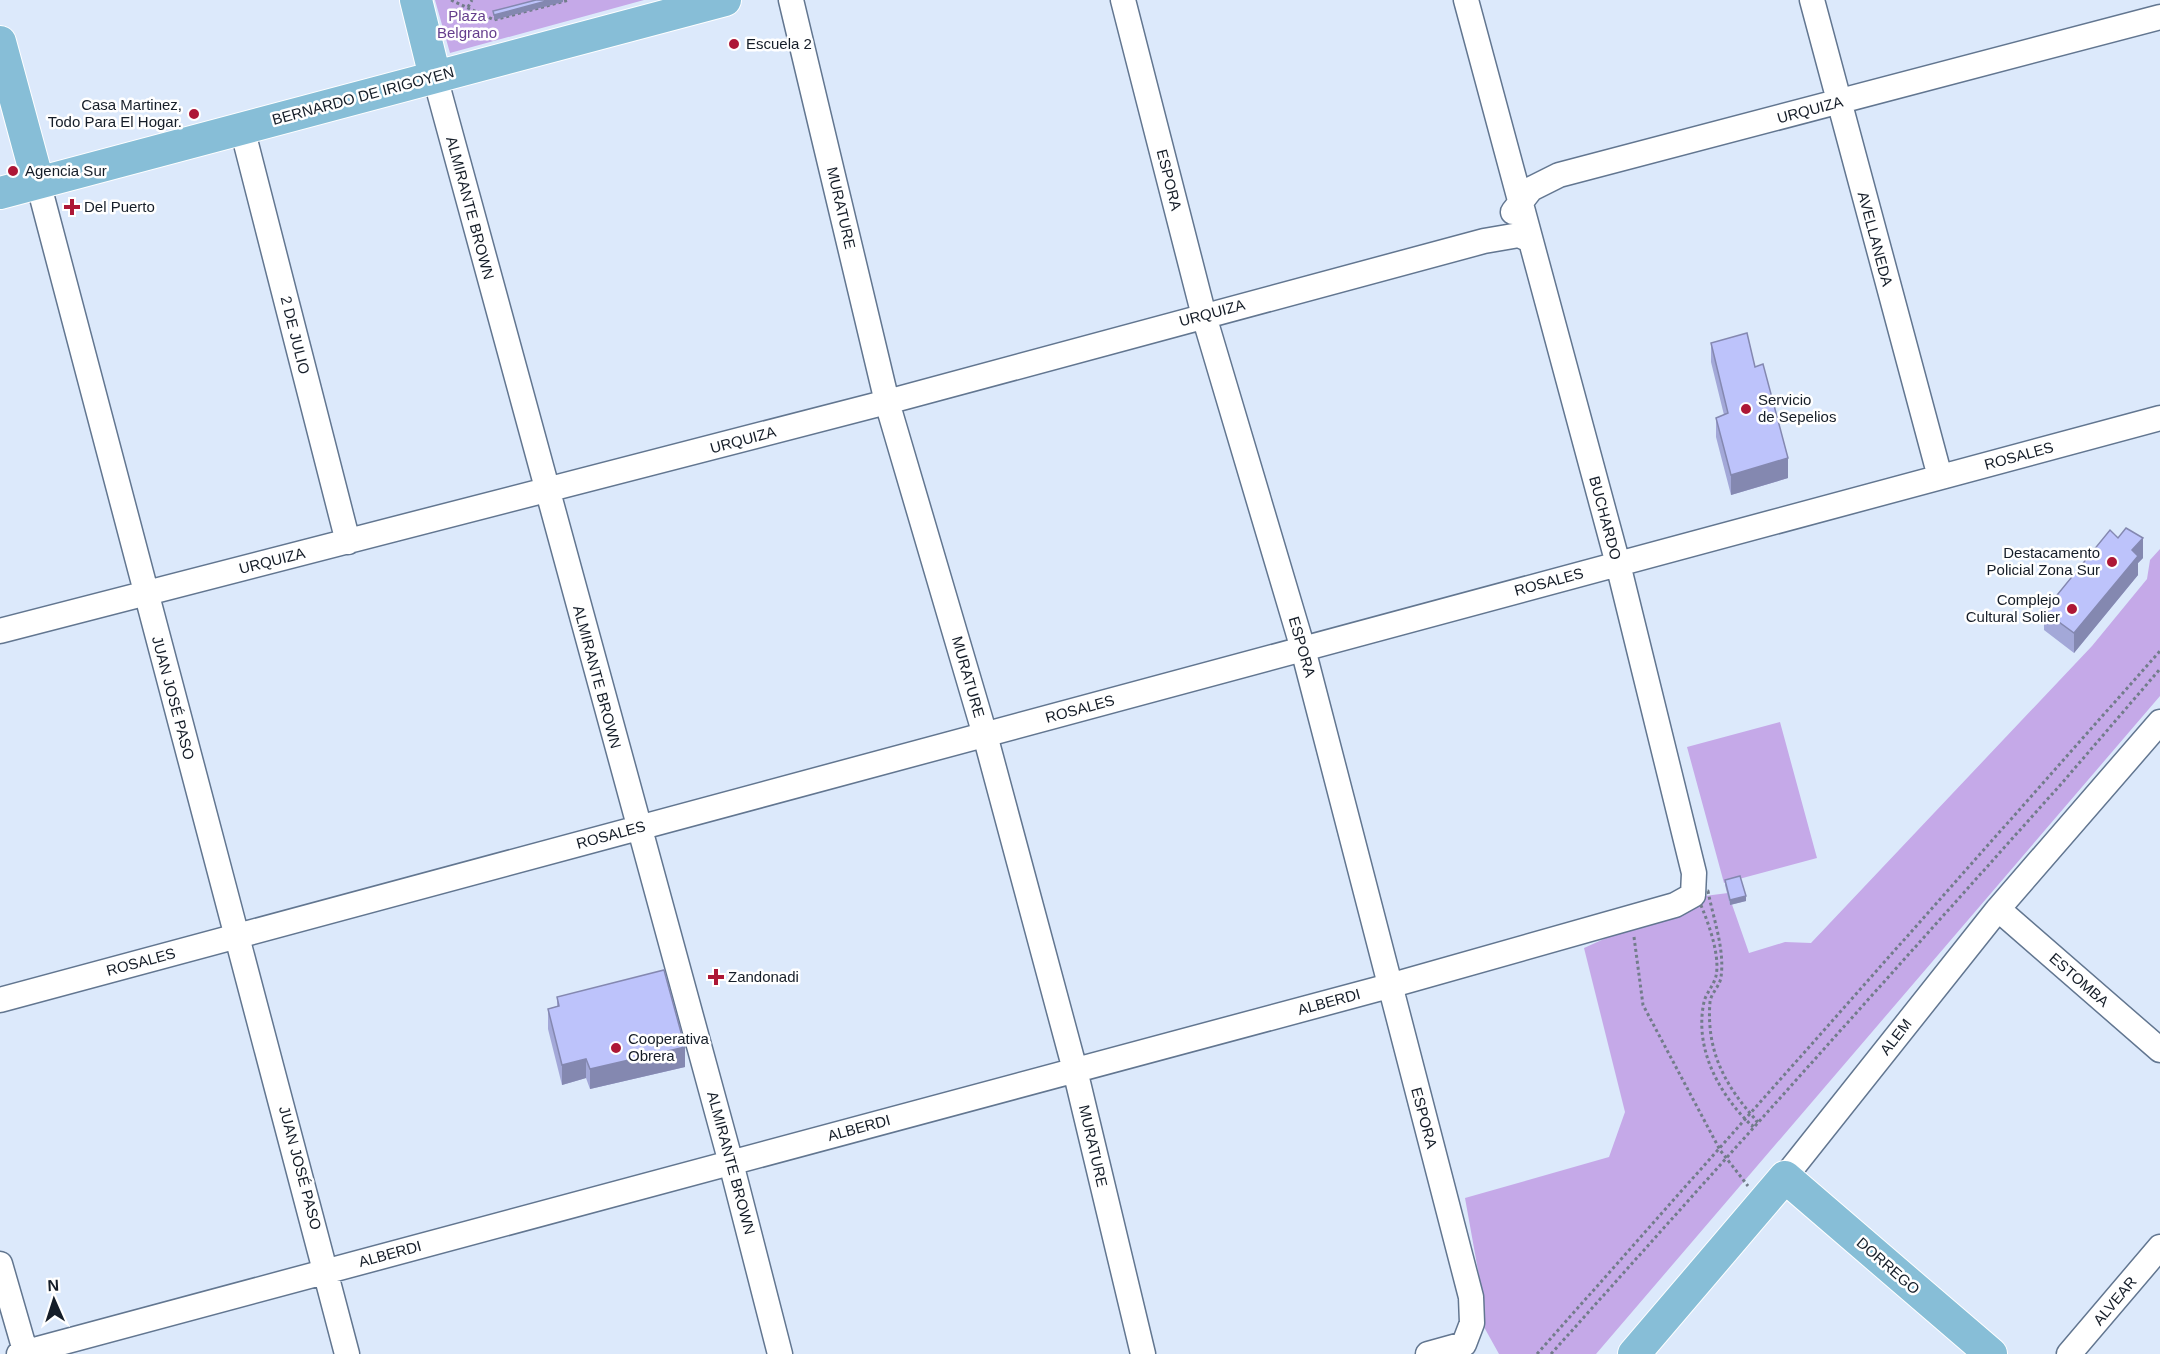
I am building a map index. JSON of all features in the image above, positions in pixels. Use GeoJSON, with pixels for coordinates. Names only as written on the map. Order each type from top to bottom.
{"type":"FeatureCollection","features":[{"type":"Feature","properties":{"kind":"main road","name":"ALMIRANTE BROWN"},"geometry":{"type":"LineString","coordinates":[[416,0],[435,77]]}},
{"type":"Feature","properties":{"kind":"main road","name":"BERNARDO DE IRIGOYEN"},"geometry":{"type":"LineString","coordinates":[[0,193],[725,0]]}},
{"type":"Feature","properties":{"kind":"main road","name":"JUAN JOSÉ PASO"},"geometry":{"type":"LineString","coordinates":[[0,42],[39,182]]}},
{"type":"Feature","properties":{"kind":"main road","name":"ALEM"},"geometry":{"type":"LineString","coordinates":[[1634,1354],[1785,1177]]}},
{"type":"Feature","properties":{"kind":"main road","name":"DORREGO"},"geometry":{"type":"LineString","coordinates":[[1785,1177],[1991,1354]]}},
{"type":"Feature","properties":{"kind":"street","name":"MURATURE"},"geometry":{"type":"LineString","coordinates":[[791,0],[887,402],[985,735],[1075,1070],[1143,1354]]}},
{"type":"Feature","properties":{"kind":"street","name":"ESPORA"},"geometry":{"type":"LineString","coordinates":[[1123,0],[1204,316],[1303,649],[1471,1297],[1472,1323],[1469,1349]]}},
{"type":"Feature","properties":{"kind":"street","name":"BUCHARDO"},"geometry":{"type":"LineString","coordinates":[[1466,0],[1618,564],[1694,873],[1695,892]]}},
{"type":"Feature","properties":{"kind":"street","name":"AVELLANEDA"},"geometry":{"type":"LineString","coordinates":[[1812,0],[1940,477]]}},
{"type":"Feature","properties":{"kind":"street"},"geometry":{"type":"LineString","coordinates":[[2155,0],[2160,18]]}},
{"type":"Feature","properties":{"kind":"street","name":"URQUIZA"},"geometry":{"type":"LineString","coordinates":[[1484,241],[1503,226],[1532,189],[1559,175],[2160,18]]}},
{"type":"Feature","properties":{"kind":"street","name":"ALMIRANTE BROWN"},"geometry":{"type":"LineString","coordinates":[[435,77],[546,491],[731,1162],[780,1354]]}},
{"type":"Feature","properties":{"kind":"street","name":"2 DE JULIO"},"geometry":{"type":"LineString","coordinates":[[242,128],[348,542]]}},
{"type":"Feature","properties":{"kind":"street"},"geometry":{"type":"LineString","coordinates":[[1505,147],[1532,169],[1559,175]]}},
{"type":"Feature","properties":{"kind":"street","name":"JUAN JOSÉ PASO"},"geometry":{"type":"LineString","coordinates":[[39,182],[144,593],[239,935],[347,1354]]}},
{"type":"Feature","properties":{"kind":"street","name":"URQUIZA"},"geometry":{"type":"LineString","coordinates":[[0,632],[887,402],[1484,241],[1519,236],[1530,240]]}},
{"type":"Feature","properties":{"kind":"street","name":"ROSALES"},"geometry":{"type":"LineString","coordinates":[[0,1000],[2160,418]]}},
{"type":"Feature","properties":{"kind":"street","name":"ALEM"},"geometry":{"type":"LineString","coordinates":[[1785,1177],[1998,909],[2160,722]]}},
{"type":"Feature","properties":{"kind":"street","name":"ALBERDI"},"geometry":{"type":"LineString","coordinates":[[23,1353],[1389,986],[1675,904],[1695,892]]}},
{"type":"Feature","properties":{"kind":"street","name":"ESTOMBA"},"geometry":{"type":"LineString","coordinates":[[1998,909],[2160,1050]]}},
{"type":"Feature","properties":{"kind":"street","name":"ALVEAR"},"geometry":{"type":"LineString","coordinates":[[2069,1354],[2160,1247]]}},
{"type":"Feature","properties":{"kind":"street"},"geometry":{"type":"LineString","coordinates":[[0,1264],[23,1353]]}},
{"type":"Feature","properties":{"kind":"street"},"geometry":{"type":"LineString","coordinates":[[1428,1354],[1469,1349]]}},
{"type":"Feature","properties":{"kind":"path"},"geometry":{"type":"LineString","coordinates":[[451,0],[494,20],[569,0]]}},
{"type":"Feature","properties":{"kind":"path"},"geometry":{"type":"LineString","coordinates":[[468,8],[472,0]]}},
{"type":"Feature","properties":{"kind":"path"},"geometry":{"type":"LineString","coordinates":[[1537,1354],[2160,651]]}},
{"type":"Feature","properties":{"kind":"path"},"geometry":{"type":"LineString","coordinates":[[1551,1354],[2062,783],[2160,669]]}},
{"type":"Feature","properties":{"kind":"path"},"geometry":{"type":"LineString","coordinates":[[1708,891],[1720,954],[1721,978],[1710,999],[1716,1063],[1737,1099],[1751,1114],[1757,1121],[1752,1126],[1731,1104],[1709,1065],[1701,1027],[1704,999],[1716,976],[1709,920],[1695,892],[1708,891]]}},
{"type":"Feature","properties":{"kind":"path"},"geometry":{"type":"LineString","coordinates":[[1629,918],[1637,949],[1643,1005],[1720,1150],[1762,1204]]}},
{"type":"Feature","properties":{"kind":"green space","name":"Plaza Belgrano"},"geometry":{"type":"Polygon","coordinates":[[[435,0],[644,0],[450,53],[435,0]]]}},
{"type":"Feature","properties":{"kind":"green space"},"geometry":{"type":"Polygon","coordinates":[[[2160,549],[2160,696],[1596,1354],[1499,1354],[1484,1327],[1481,1287],[1465,1198],[1609,1157],[1625,1112],[1584,948],[1697,897],[1728,893],[1749,953],[1785,942],[1811,943],[2092,646],[2147,579],[2150,560],[2160,549]]]}},
{"type":"Feature","properties":{"kind":"green space"},"geometry":{"type":"Polygon","coordinates":[[[1780,722],[1817,858],[1724,883],[1687,747],[1780,722]]]}},
{"type":"Feature","properties":{"kind":"building"},"geometry":{"type":"Polygon","coordinates":[[[536,0],[550,0],[494,15],[493,11],[536,0]]]}},
{"type":"Feature","properties":{"kind":"building","name":"Servicio de Sepelios"},"geometry":{"type":"Polygon","coordinates":[[[1747,333],[1755,367],[1763,364],[1788,458],[1731,475],[1716,418],[1728,413],[1711,343],[1747,333]]]}},
{"type":"Feature","properties":{"kind":"building"},"geometry":{"type":"Polygon","coordinates":[[[2126,528],[2143,538],[2132,550],[2138,556],[2074,633],[2044,611],[2110,530],[2118,538],[2126,528]]]}},
{"type":"Feature","properties":{"kind":"building"},"geometry":{"type":"Polygon","coordinates":[[[1740,876],[1746,896],[1730,900],[1725,880],[1740,876]]]}},
{"type":"Feature","properties":{"kind":"building","name":"Cooperativa Obrera"},"geometry":{"type":"Polygon","coordinates":[[[664,970],[685,1047],[590,1069],[586,1059],[562,1065],[548,1009],[559,1006],[557,997],[664,970]]]}},
{"type":"Feature","properties":{"kind":"place","name":"Escuela 2"},"geometry":{"type":"Point","coordinates":[734,44]}},
{"type":"Feature","properties":{"kind":"place","name":"Casa Martinez, Todo Para El Hogar."},"geometry":{"type":"Point","coordinates":[194,114]}},
{"type":"Feature","properties":{"kind":"place","name":"Agencia Sur"},"geometry":{"type":"Point","coordinates":[13,171]}},
{"type":"Feature","properties":{"kind":"place","name":"Del Puerto"},"geometry":{"type":"Point","coordinates":[72,207]}},
{"type":"Feature","properties":{"kind":"place","name":"Servicio de Sepelios"},"geometry":{"type":"Point","coordinates":[1746,409]}},
{"type":"Feature","properties":{"kind":"place","name":"Destacamento Policial Zona Sur"},"geometry":{"type":"Point","coordinates":[2112,562]}},
{"type":"Feature","properties":{"kind":"place","name":"Complejo Cultural Solier"},"geometry":{"type":"Point","coordinates":[2072,609]}},
{"type":"Feature","properties":{"kind":"place","name":"Zandonadi"},"geometry":{"type":"Point","coordinates":[716,977]}},
{"type":"Feature","properties":{"kind":"place","name":"Cooperativa Obrera"},"geometry":{"type":"Point","coordinates":[616,1048]}}]}
